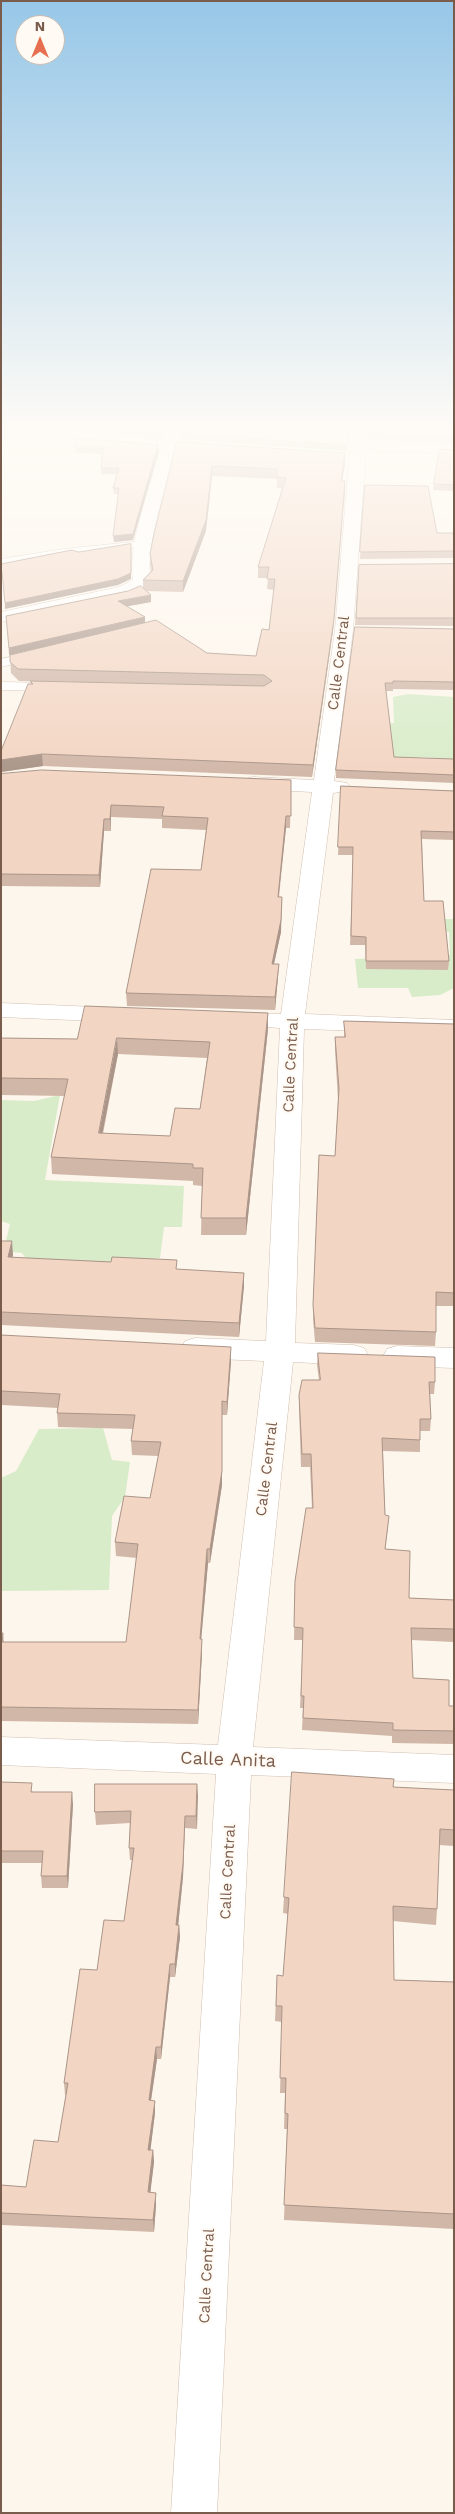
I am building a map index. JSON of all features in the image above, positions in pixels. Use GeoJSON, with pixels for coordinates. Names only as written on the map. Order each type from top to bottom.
{"type":"FeatureCollection","features":[{"type":"Feature","properties":{"kind":"street"},"geometry":{"type":"LineString","coordinates":[[1,617],[138,586],[142,581],[139,565],[143,544]]}},
{"type":"Feature","properties":{"kind":"street","name":"Calle Central"},"geometry":{"type":"LineString","coordinates":[[194,2513],[234,1760],[280,1352],[292,1021],[322,787],[359,566],[358,544]]}},
{"type":"Feature","properties":{"kind":"street"},"geometry":{"type":"LineString","coordinates":[[234,782],[360,788]]}},
{"type":"Feature","properties":{"kind":"street"},"geometry":{"type":"LineString","coordinates":[[1,1010],[147,1016]]}},
{"type":"Feature","properties":{"kind":"street"},"geometry":{"type":"LineString","coordinates":[[205,1018],[454,1027]]}},
{"type":"Feature","properties":{"kind":"street"},"geometry":{"type":"LineString","coordinates":[[170,1346],[454,1358]]}},
{"type":"Feature","properties":{"kind":"street","name":"Calle Anita"},"geometry":{"type":"LineString","coordinates":[[1,1751],[454,1769]]}},
{"type":"Feature","properties":{"kind":"lane"},"geometry":{"type":"LineString","coordinates":[[3,560],[140,544]]}},
{"type":"Feature","properties":{"kind":"lane"},"geometry":{"type":"LineString","coordinates":[[1,663],[39,654]]}},
{"type":"Feature","properties":{"kind":"lane"},"geometry":{"type":"LineString","coordinates":[[1,686],[60,687]]}},
{"type":"Feature","properties":{"kind":"green space"},"geometry":{"type":"Polygon","coordinates":[[[408,694],[454,697],[454,759],[421,757],[340,762],[348,726],[394,723],[393,697],[408,694]]]}},
{"type":"Feature","properties":{"kind":"green space"},"geometry":{"type":"Polygon","coordinates":[[[433,919],[454,919],[454,988],[440,995],[412,997],[408,988],[358,988],[355,959],[450,955],[449,932],[433,928],[433,919]]]}},
{"type":"Feature","properties":{"kind":"green space"},"geometry":{"type":"Polygon","coordinates":[[[60,1095],[45,1180],[184,1186],[182,1227],[164,1227],[160,1258],[151,1259],[145,1266],[31,1266],[22,1253],[1,1251],[1,1246],[5,1245],[10,1224],[1,1221],[1,1100],[34,1101],[60,1095]]]}},
{"type":"Feature","properties":{"kind":"green space"},"geometry":{"type":"Polygon","coordinates":[[[103,1428],[112,1460],[130,1462],[125,1497],[112,1516],[109,1590],[1,1591],[1,1478],[16,1471],[39,1429],[103,1428]]]}},
{"type":"Feature","properties":{"kind":"building"},"geometry":{"type":"Polygon","coordinates":[[[131,544],[131,573],[118,579],[5,603],[1,564],[72,550],[78,552],[131,544]]]}},
{"type":"Feature","properties":{"kind":"building"},"geometry":{"type":"Polygon","coordinates":[[[152,544],[197,544],[183,581],[143,580],[153,570],[150,554],[152,544]]]}},
{"type":"Feature","properties":{"kind":"building"},"geometry":{"type":"Polygon","coordinates":[[[265,544],[340,544],[334,619],[313,765],[42,754],[1,760],[1,751],[28,684],[33,684],[30,681],[264,686],[272,681],[264,675],[18,669],[10,662],[10,655],[156,620],[207,653],[256,656],[262,629],[269,630],[275,579],[267,579],[269,567],[258,567],[265,544]]]}},
{"type":"Feature","properties":{"kind":"building"},"geometry":{"type":"Polygon","coordinates":[[[361,544],[454,544],[454,551],[360,552],[361,544]]]}},
{"type":"Feature","properties":{"kind":"building"},"geometry":{"type":"Polygon","coordinates":[[[454,564],[454,618],[356,618],[359,565],[454,564]]]}},
{"type":"Feature","properties":{"kind":"building"},"geometry":{"type":"Polygon","coordinates":[[[141,586],[151,595],[118,601],[145,617],[9,648],[6,616],[128,591],[141,586]]]}},
{"type":"Feature","properties":{"kind":"building"},"geometry":{"type":"Polygon","coordinates":[[[355,627],[454,629],[454,682],[393,681],[393,683],[385,683],[394,757],[454,759],[454,775],[336,770],[355,627]]]}},
{"type":"Feature","properties":{"kind":"building"},"geometry":{"type":"Polygon","coordinates":[[[42,770],[291,780],[291,816],[286,816],[278,897],[282,897],[281,920],[272,964],[279,964],[275,997],[126,993],[151,869],[201,870],[208,818],[162,816],[164,807],[111,805],[110,819],[104,819],[99,875],[1,874],[1,774],[42,770]]]}},
{"type":"Feature","properties":{"kind":"building"},"geometry":{"type":"Polygon","coordinates":[[[341,786],[454,791],[454,832],[421,831],[424,901],[443,901],[449,961],[366,961],[366,937],[351,936],[353,847],[338,847],[341,786]]]}},
{"type":"Feature","properties":{"kind":"building"},"geometry":{"type":"Polygon","coordinates":[[[85,1006],[268,1013],[246,1218],[201,1218],[203,1168],[193,1168],[193,1164],[51,1157],[68,1079],[1,1078],[1,1038],[77,1039],[85,1006]],[[117,1038],[99,1133],[170,1136],[175,1108],[200,1109],[210,1042],[117,1038]]]}},
{"type":"Feature","properties":{"kind":"building"},"geometry":{"type":"Polygon","coordinates":[[[344,1021],[454,1024],[454,1293],[436,1292],[436,1332],[315,1328],[313,1305],[319,1155],[335,1156],[339,1089],[335,1037],[345,1037],[344,1021]]]}},
{"type":"Feature","properties":{"kind":"building"},"geometry":{"type":"Polygon","coordinates":[[[1,1241],[12,1241],[8,1257],[111,1262],[112,1257],[177,1260],[176,1269],[244,1273],[239,1323],[1,1312],[1,1241]]]}},
{"type":"Feature","properties":{"kind":"building"},"geometry":{"type":"Polygon","coordinates":[[[1,1335],[231,1347],[227,1402],[222,1401],[222,1471],[210,1549],[207,1549],[200,1639],[202,1639],[198,1710],[1,1707],[1,1633],[3,1633],[2,1642],[126,1642],[138,1544],[115,1542],[124,1496],[150,1498],[161,1442],[131,1441],[135,1415],[57,1413],[60,1394],[1,1391],[1,1335]]]}},
{"type":"Feature","properties":{"kind":"building"},"geometry":{"type":"Polygon","coordinates":[[[318,1353],[435,1357],[435,1382],[429,1382],[431,1419],[420,1419],[420,1440],[382,1438],[385,1515],[389,1516],[385,1549],[410,1551],[409,1598],[454,1600],[454,1629],[411,1628],[413,1678],[449,1680],[449,1706],[454,1706],[454,1731],[393,1730],[393,1723],[303,1718],[304,1696],[301,1696],[303,1628],[294,1627],[295,1581],[306,1508],[313,1508],[311,1454],[302,1454],[299,1395],[302,1380],[320,1380],[318,1353]]]}},
{"type":"Feature","properties":{"kind":"building"},"geometry":{"type":"Polygon","coordinates":[[[292,1772],[394,1779],[393,1787],[454,1790],[454,1830],[440,1829],[437,1909],[393,1906],[394,1980],[454,1982],[454,2214],[284,2205],[288,2114],[285,2113],[286,2078],[280,2078],[282,2006],[276,2006],[277,1975],[283,1976],[289,1898],[284,1897],[292,1772]]]}},
{"type":"Feature","properties":{"kind":"building"},"geometry":{"type":"Polygon","coordinates":[[[1,1782],[32,1783],[31,1792],[72,1792],[67,1876],[41,1876],[43,1851],[1,1851],[1,1782]]]}},
{"type":"Feature","properties":{"kind":"building"},"geometry":{"type":"Polygon","coordinates":[[[95,1784],[197,1784],[196,1816],[185,1816],[183,1864],[176,1925],[179,1925],[175,1964],[170,1964],[161,2047],[156,2047],[149,2100],[155,2101],[148,2150],[153,2150],[148,2192],[156,2193],[153,2220],[1,2213],[1,2185],[26,2187],[34,2140],[58,2142],[68,2083],[64,2083],[80,1969],[97,1970],[104,1920],[124,1921],[134,1848],[129,1848],[131,1811],[95,1812],[95,1784]]]}}]}
